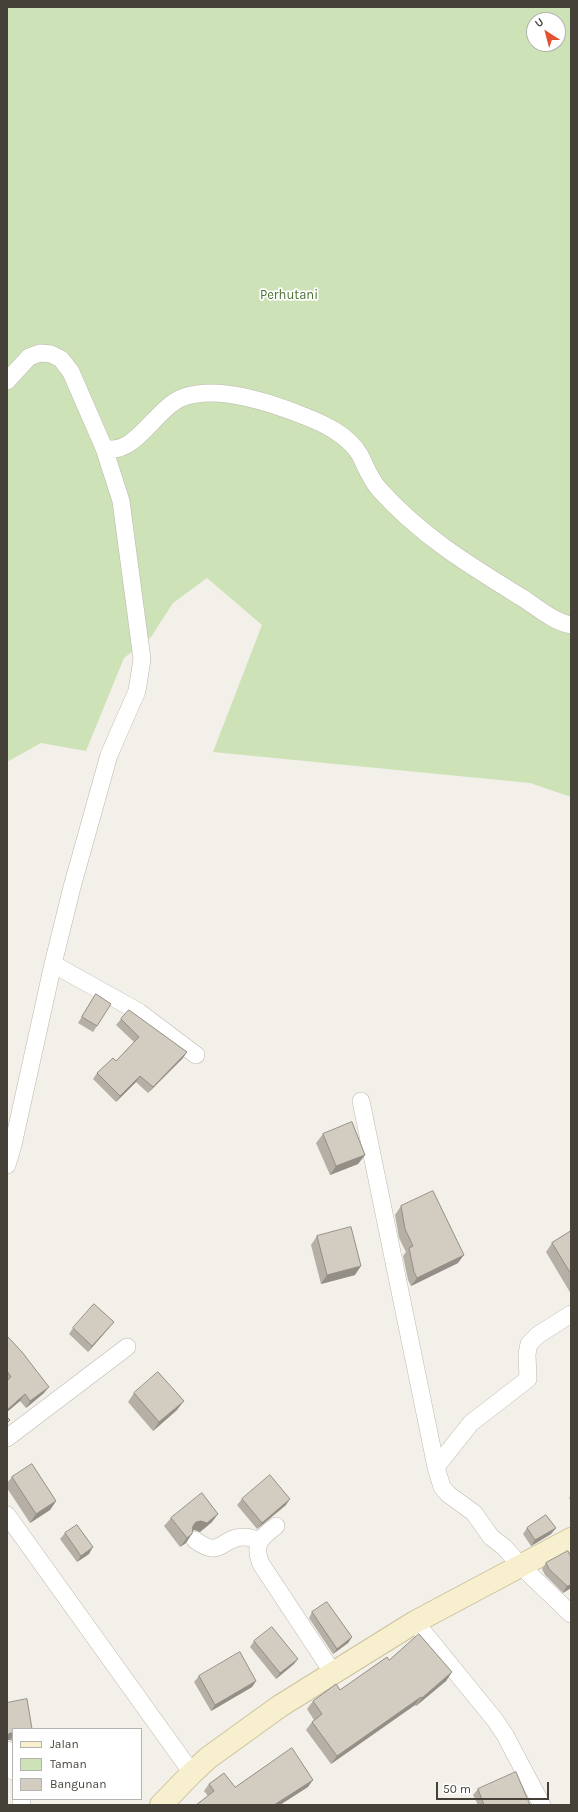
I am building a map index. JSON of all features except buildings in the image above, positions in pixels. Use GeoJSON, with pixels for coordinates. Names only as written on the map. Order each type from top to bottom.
{"type":"FeatureCollection","features":[{"type":"Feature","properties":{"kind":"street"},"geometry":{"type":"LineString","coordinates":[[7,381],[34,354],[45,352],[61,359],[71,372],[104,448],[120,501],[142,659],[137,691],[109,755],[72,887],[53,964],[13,1145],[7,1165]]}},
{"type":"Feature","properties":{"kind":"street"},"geometry":{"type":"LineString","coordinates":[[104,448],[116,450],[130,443],[162,410],[182,397],[194,394],[230,394],[285,408],[328,426],[340,434],[356,449],[379,490],[422,530],[449,552],[549,616],[571,624]]}},
{"type":"Feature","properties":{"kind":"street"},"geometry":{"type":"LineString","coordinates":[[53,964],[139,1012],[196,1055]]}},
{"type":"Feature","properties":{"kind":"street"},"geometry":{"type":"LineString","coordinates":[[361,1101],[436,1468],[445,1490],[474,1513],[488,1533],[571,1614]]}},
{"type":"Feature","properties":{"kind":"street"},"geometry":{"type":"LineString","coordinates":[[436,1468],[471,1423],[528,1379],[527,1354],[532,1340],[571,1314]]}},
{"type":"Feature","properties":{"kind":"street"},"geometry":{"type":"LineString","coordinates":[[7,1438],[127,1347]]}},
{"type":"Feature","properties":{"kind":"street"},"geometry":{"type":"LineString","coordinates":[[7,1515],[192,1773]]}},
{"type":"Feature","properties":{"kind":"street"},"geometry":{"type":"LineString","coordinates":[[276,1526],[259,1541],[257,1549],[261,1564],[333,1673]]}},
{"type":"Feature","properties":{"kind":"street"},"geometry":{"type":"LineString","coordinates":[[195,1540],[206,1548],[211,1549],[242,1537],[259,1541]]}},
{"type":"Feature","properties":{"kind":"street"},"geometry":{"type":"LineString","coordinates":[[161,1805],[192,1773],[222,1747],[280,1706],[415,1622],[571,1539]]}},
{"type":"Feature","properties":{"kind":"street"},"geometry":{"type":"LineString","coordinates":[[415,1622],[495,1720],[505,1735],[542,1805]]}},
{"type":"Feature","properties":{"kind":"street"},"geometry":{"type":"LineString","coordinates":[[7,1750],[12,1768]]}},
{"type":"Feature","properties":{"kind":"green space","name":"Perhutani"},"geometry":{"type":"Polygon","coordinates":[[[7,7],[571,7],[571,797],[530,783],[213,752],[262,625],[207,578],[173,603],[151,637],[124,658],[86,751],[41,743],[7,762],[7,7]]]}}]}
